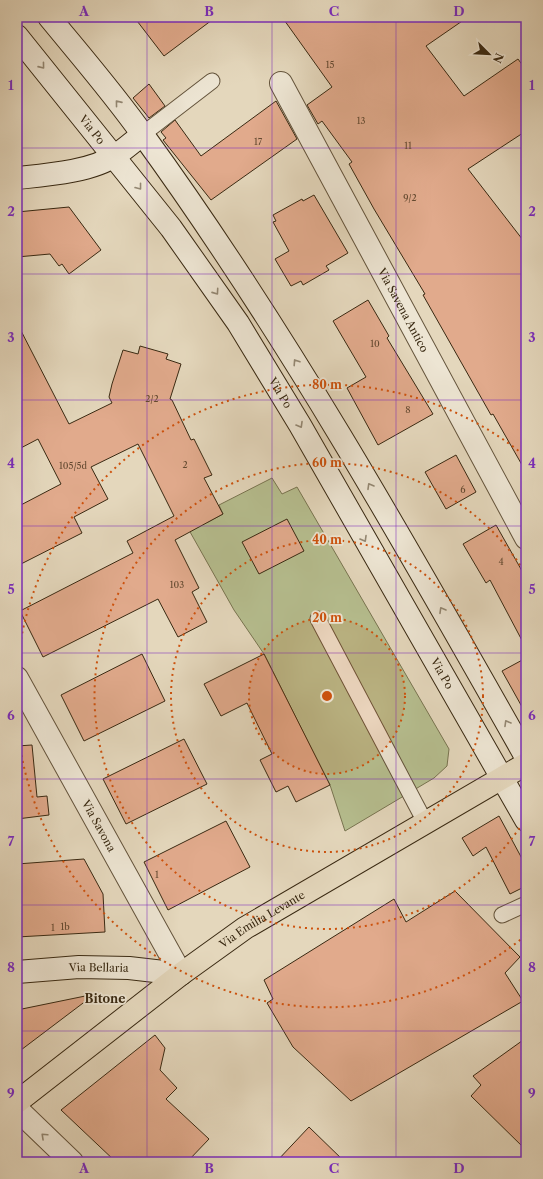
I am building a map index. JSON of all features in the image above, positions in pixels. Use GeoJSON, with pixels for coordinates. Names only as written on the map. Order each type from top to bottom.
{"type":"FeatureCollection","features":[{"type":"Feature","properties":{"kind":"main road"},"geometry":{"type":"LineString","coordinates":[[49,17],[142,134],[232,264],[320,399],[526,757]]}},
{"type":"Feature","properties":{"kind":"main road","name":"Via Po"},"geometry":{"type":"LineString","coordinates":[[17,36],[115,156],[171,228],[238,324],[300,425],[526,820]]}},
{"type":"Feature","properties":{"kind":"main road","name":"Via Savena Antico"},"geometry":{"type":"LineString","coordinates":[[281,83],[526,538]]}},
{"type":"Feature","properties":{"kind":"main road"},"geometry":{"type":"LineString","coordinates":[[17,178],[58,174],[88,167],[115,156],[142,134]]}},
{"type":"Feature","properties":{"kind":"main road","name":"Via Savona"},"geometry":{"type":"LineString","coordinates":[[17,678],[181,974]]}},
{"type":"Feature","properties":{"kind":"main road","name":"Via Emilia Levante"},"geometry":{"type":"LineString","coordinates":[[17,1102],[181,974],[245,928],[424,822],[526,764]]}},
{"type":"Feature","properties":{"kind":"main road","name":"Via Bellaria"},"geometry":{"type":"LineString","coordinates":[[17,972],[129,968],[181,974]]}},
{"type":"Feature","properties":{"kind":"main road"},"geometry":{"type":"LineString","coordinates":[[17,1109],[72,1162]]}},
{"type":"Feature","properties":{"kind":"lane"},"geometry":{"type":"LineString","coordinates":[[142,134],[212,81]]}},
{"type":"Feature","properties":{"kind":"lane"},"geometry":{"type":"LineString","coordinates":[[318,619],[424,822]]}},
{"type":"Feature","properties":{"kind":"lane"},"geometry":{"type":"LineString","coordinates":[[502,915],[526,904]]}},
{"type":"Feature","properties":{"kind":"green space"},"geometry":{"type":"Polygon","coordinates":[[[272,478],[282,494],[297,487],[449,749],[447,766],[434,778],[345,831],[330,785],[264,654],[234,610],[185,523],[208,522],[223,514],[219,505],[272,478]]]}},
{"type":"Feature","properties":{"kind":"building"},"geometry":{"type":"Polygon","coordinates":[[[134,17],[216,17],[164,56],[134,17]]]}},
{"type":"Feature","properties":{"kind":"building"},"geometry":{"type":"Polygon","coordinates":[[[282,17],[468,17],[426,46],[464,96],[518,59],[526,70],[526,131],[468,169],[526,244],[526,472],[493,414],[491,415],[423,295],[425,294],[374,209],[349,164],[352,162],[322,121],[318,124],[307,105],[332,87],[282,17]]]}},
{"type":"Feature","properties":{"kind":"building"},"geometry":{"type":"Polygon","coordinates":[[[149,84],[165,106],[149,118],[133,98],[149,84]]]}},
{"type":"Feature","properties":{"kind":"building"},"geometry":{"type":"Polygon","coordinates":[[[276,101],[297,139],[211,200],[163,140],[166,138],[161,132],[175,120],[201,156],[276,101]]]}},
{"type":"Feature","properties":{"kind":"building"},"geometry":{"type":"Polygon","coordinates":[[[314,195],[348,253],[326,266],[329,270],[303,285],[301,281],[291,286],[275,259],[289,251],[273,222],[276,221],[273,215],[302,199],[303,201],[314,195]]]}},
{"type":"Feature","properties":{"kind":"building"},"geometry":{"type":"Polygon","coordinates":[[[69,207],[101,250],[69,274],[62,264],[59,266],[50,254],[17,257],[17,212],[69,207]]]}},
{"type":"Feature","properties":{"kind":"building"},"geometry":{"type":"Polygon","coordinates":[[[368,300],[389,336],[387,338],[433,414],[378,445],[347,388],[366,377],[333,321],[368,300]]]}},
{"type":"Feature","properties":{"kind":"building"},"geometry":{"type":"Polygon","coordinates":[[[17,323],[69,424],[112,403],[109,397],[123,350],[138,354],[140,346],[168,354],[166,359],[181,364],[170,399],[172,400],[191,440],[194,439],[212,475],[204,478],[223,514],[175,540],[199,588],[192,592],[207,622],[178,637],[158,599],[43,657],[20,611],[133,553],[127,541],[174,516],[138,444],[91,467],[108,499],[74,517],[82,533],[17,566],[17,507],[61,484],[38,439],[17,450],[17,323]]]}},
{"type":"Feature","properties":{"kind":"building"},"geometry":{"type":"Polygon","coordinates":[[[456,455],[476,492],[446,509],[425,472],[456,455]]]}},
{"type":"Feature","properties":{"kind":"building"},"geometry":{"type":"Polygon","coordinates":[[[287,519],[304,551],[259,574],[242,542],[287,519]]]}},
{"type":"Feature","properties":{"kind":"building"},"geometry":{"type":"Polygon","coordinates":[[[496,525],[526,578],[526,648],[490,580],[486,583],[463,544],[496,525]]]}},
{"type":"Feature","properties":{"kind":"building"},"geometry":{"type":"Polygon","coordinates":[[[142,654],[165,701],[84,741],[61,695],[142,654]]]}},
{"type":"Feature","properties":{"kind":"building"},"geometry":{"type":"Polygon","coordinates":[[[264,654],[330,785],[296,802],[288,786],[276,792],[260,760],[272,754],[247,703],[221,716],[204,684],[264,654]]]}},
{"type":"Feature","properties":{"kind":"building"},"geometry":{"type":"Polygon","coordinates":[[[526,658],[526,714],[502,671],[526,658]]]}},
{"type":"Feature","properties":{"kind":"building"},"geometry":{"type":"Polygon","coordinates":[[[184,739],[207,784],[126,824],[103,779],[184,739]]]}},
{"type":"Feature","properties":{"kind":"building"},"geometry":{"type":"Polygon","coordinates":[[[32,745],[37,797],[47,796],[49,815],[17,819],[17,746],[32,745]]]}},
{"type":"Feature","properties":{"kind":"building"},"geometry":{"type":"Polygon","coordinates":[[[499,816],[526,866],[526,886],[510,894],[486,847],[473,856],[462,838],[499,816]]]}},
{"type":"Feature","properties":{"kind":"building"},"geometry":{"type":"Polygon","coordinates":[[[226,821],[250,867],[168,910],[144,862],[226,821]]]}},
{"type":"Feature","properties":{"kind":"building"},"geometry":{"type":"Polygon","coordinates":[[[84,859],[103,894],[105,932],[17,937],[17,864],[84,859]]]}},
{"type":"Feature","properties":{"kind":"building"},"geometry":{"type":"Polygon","coordinates":[[[455,891],[520,957],[505,973],[523,1001],[351,1101],[293,1047],[267,1003],[273,999],[264,980],[394,899],[406,922],[455,891]]]}},
{"type":"Feature","properties":{"kind":"building"},"geometry":{"type":"Polygon","coordinates":[[[95,994],[17,1053],[17,1010],[95,994]]]}},
{"type":"Feature","properties":{"kind":"building"},"geometry":{"type":"Polygon","coordinates":[[[155,1035],[165,1048],[160,1070],[177,1088],[166,1099],[209,1139],[187,1162],[116,1162],[61,1110],[155,1035]]]}},
{"type":"Feature","properties":{"kind":"building"},"geometry":{"type":"Polygon","coordinates":[[[526,1038],[526,1150],[471,1096],[481,1085],[473,1076],[526,1038]]]}},
{"type":"Feature","properties":{"kind":"building"},"geometry":{"type":"Polygon","coordinates":[[[309,1127],[345,1162],[276,1162],[309,1127]]]}},
{"type":"Feature","properties":{"kind":"district","name":"Bitone"},"geometry":{"type":"Point","coordinates":[105,998]}}]}
